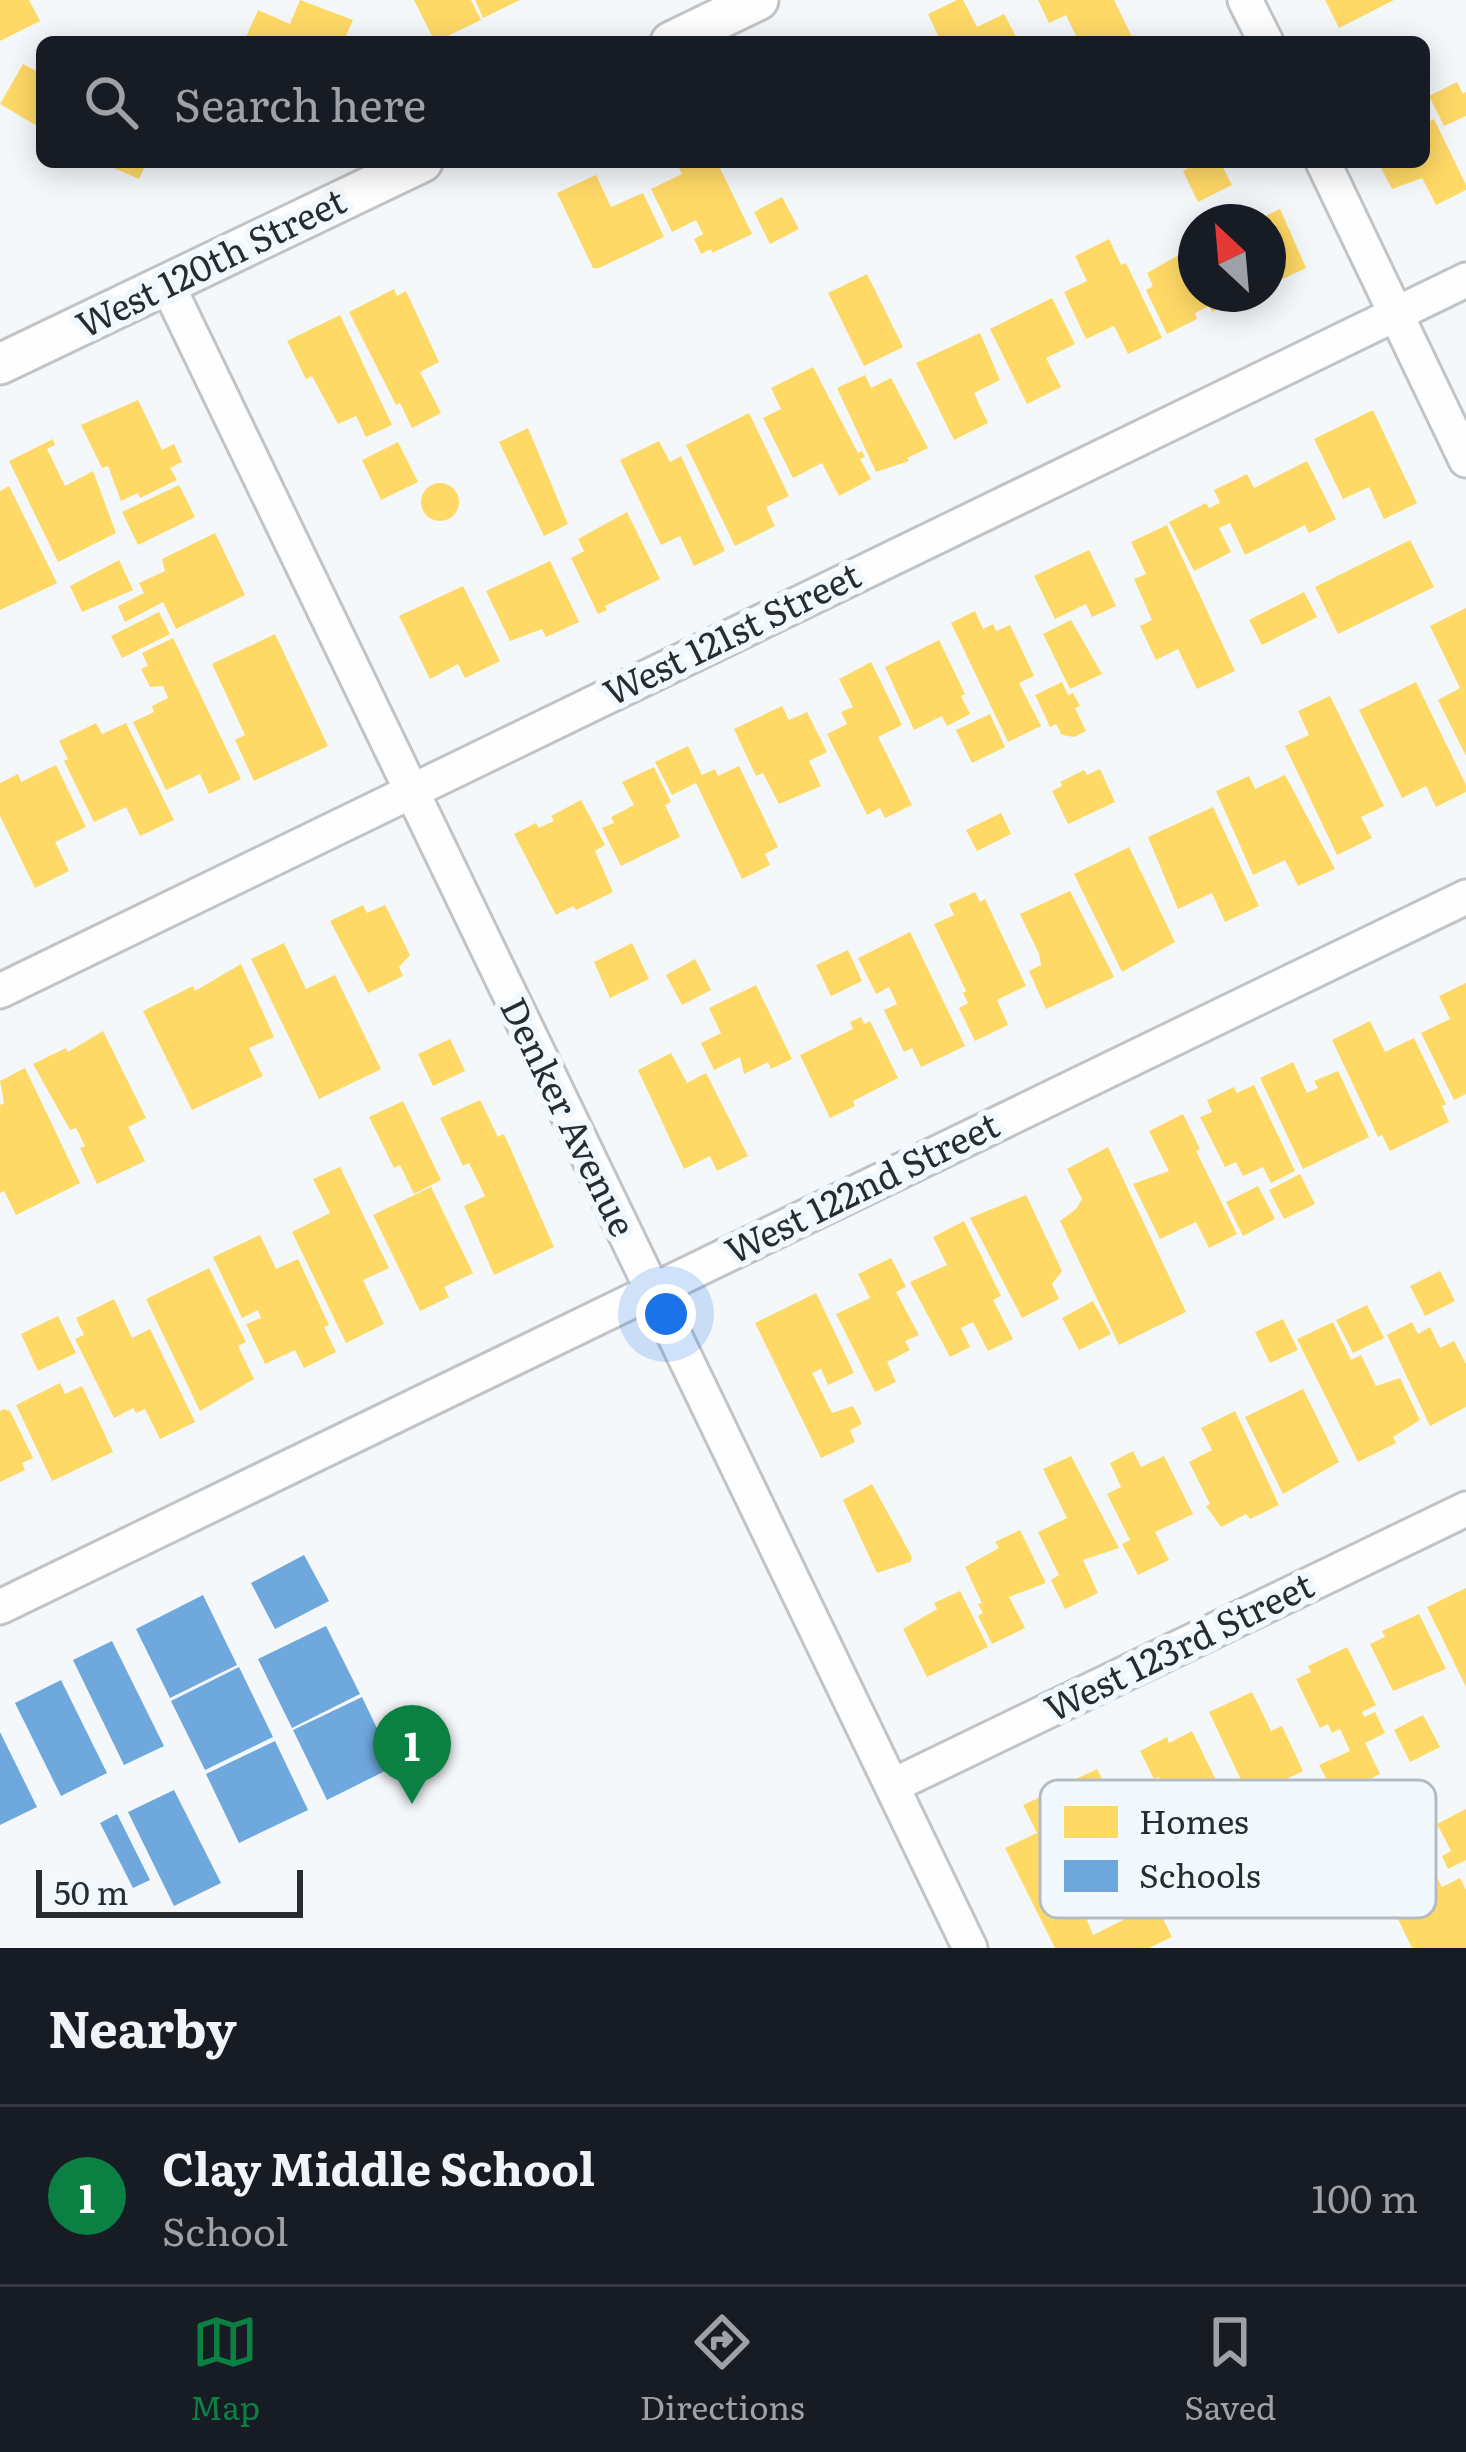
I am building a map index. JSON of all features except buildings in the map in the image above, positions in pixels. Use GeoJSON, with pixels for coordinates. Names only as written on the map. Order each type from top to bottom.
{"type":"FeatureCollection","features":[{"type":"Feature","properties":{"kind":"street"},"geometry":{"type":"LineString","coordinates":[[683,36],[758,0]]}},
{"type":"Feature","properties":{"kind":"street"},"geometry":{"type":"LineString","coordinates":[[1245,0],[1263,36]]}},
{"type":"Feature","properties":{"kind":"street","name":"West 120th Street"},"geometry":{"type":"LineString","coordinates":[[0,364],[409,168]]}},
{"type":"Feature","properties":{"kind":"street"},"geometry":{"type":"LineString","coordinates":[[1326,168],[1466,460]]}},
{"type":"Feature","properties":{"kind":"street","name":"West 121st Street"},"geometry":{"type":"LineString","coordinates":[[0,991],[1466,280]]}},
{"type":"Feature","properties":{"kind":"street","name":"Denker Avenue"},"geometry":{"type":"LineString","coordinates":[[167,284],[970,1948]]}},
{"type":"Feature","properties":{"kind":"street","name":"West 122nd Street"},"geometry":{"type":"LineString","coordinates":[[0,1606],[1466,897]]}},
{"type":"Feature","properties":{"kind":"street","name":"West 123rd Street"},"geometry":{"type":"LineString","coordinates":[[892,1786],[1466,1509]]}},
{"type":"Feature","properties":{"kind":"place","name":"Clay Middle School"},"geometry":{"type":"Point","coordinates":[412,1804]}}]}
